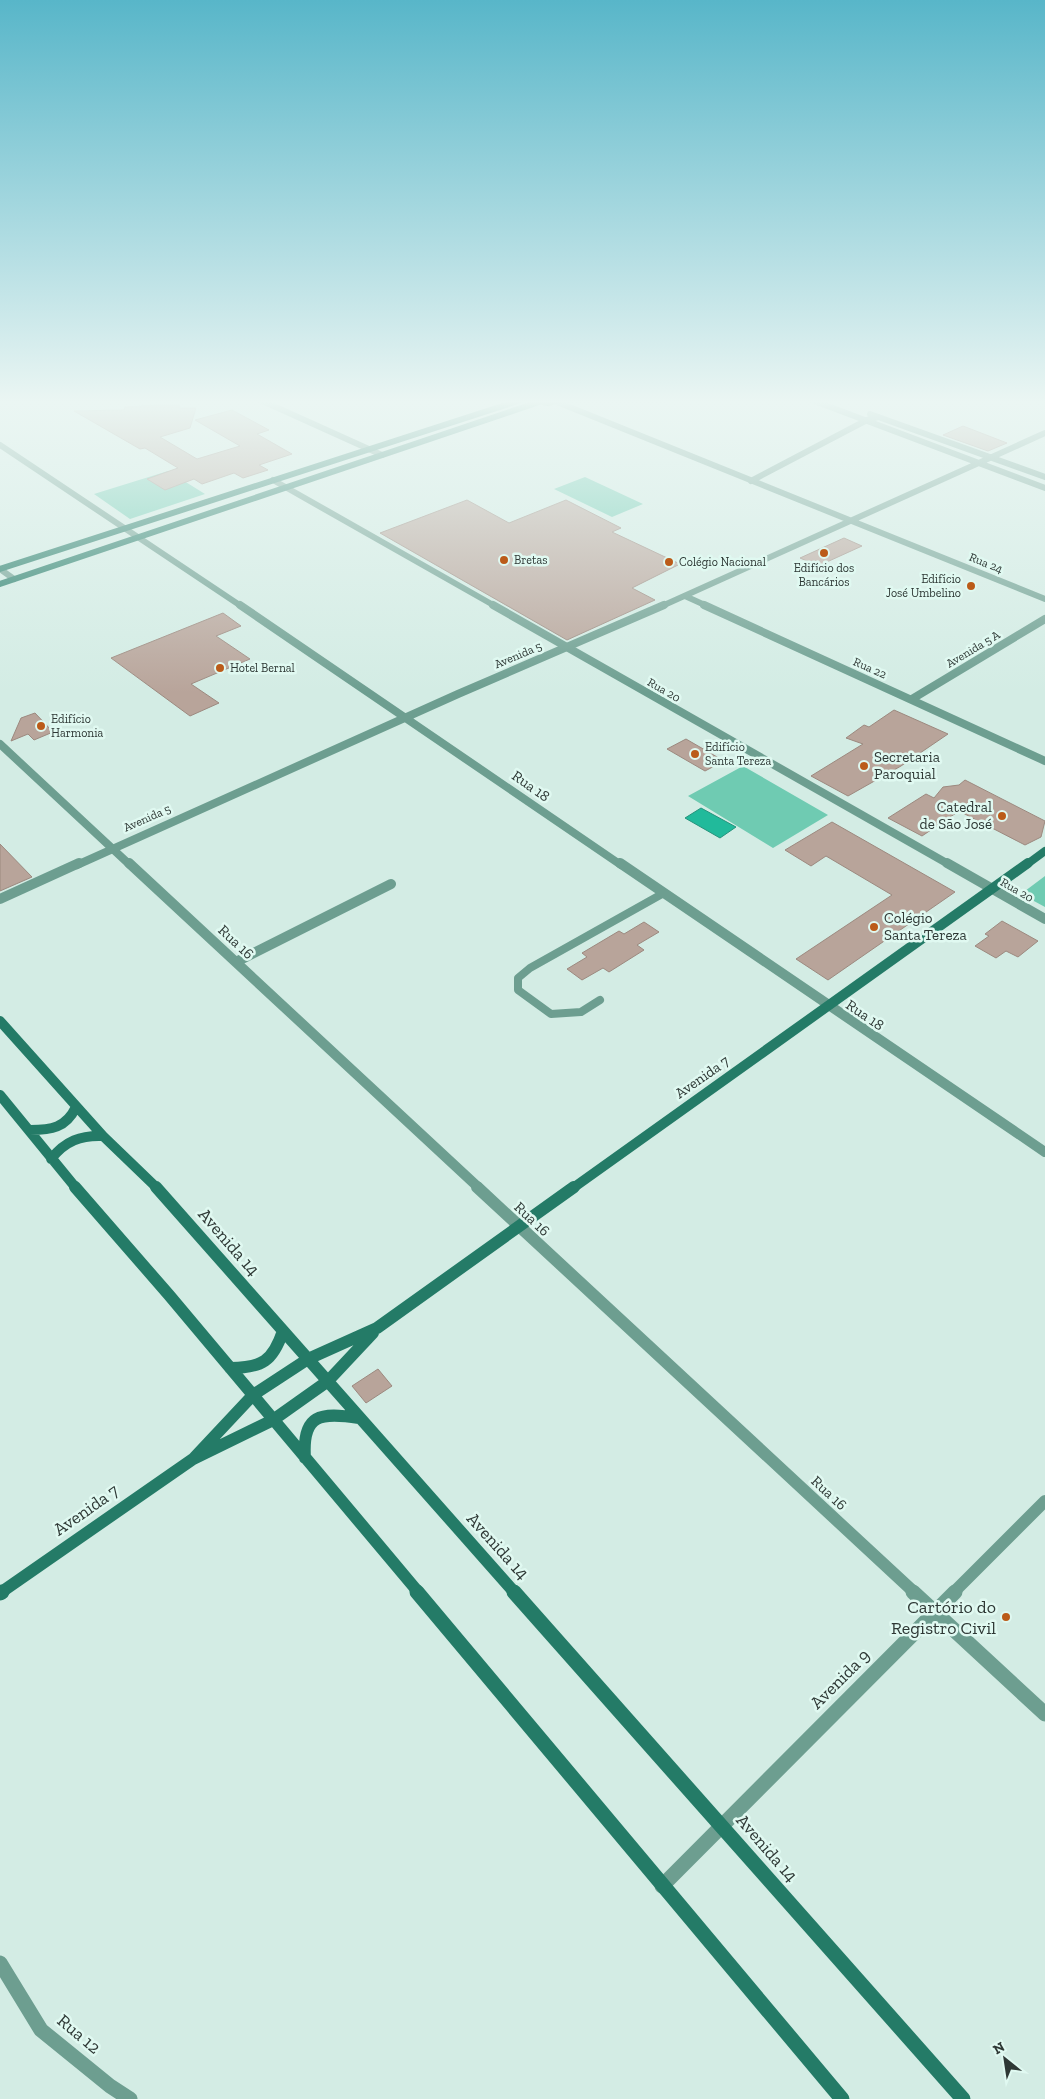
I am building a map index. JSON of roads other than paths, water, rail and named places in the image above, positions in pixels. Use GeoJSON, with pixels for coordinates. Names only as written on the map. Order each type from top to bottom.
{"type":"FeatureCollection","features":[{"type":"Feature","properties":{"kind":"main road"},"geometry":{"type":"LineString","coordinates":[[0,569],[221,497]]}},
{"type":"Feature","properties":{"kind":"main road"},"geometry":{"type":"LineString","coordinates":[[0,584],[259,497]]}},
{"type":"Feature","properties":{"kind":"main road","name":"Avenida 7"},"geometry":{"type":"LineString","coordinates":[[193,1458],[253,1395],[308,1359],[377,1328],[1045,851]]}},
{"type":"Feature","properties":{"kind":"main road","name":"Avenida 14"},"geometry":{"type":"LineString","coordinates":[[0,1021],[103,1136],[150,1180],[963,2099]]}},
{"type":"Feature","properties":{"kind":"main road"},"geometry":{"type":"LineString","coordinates":[[0,1095],[30,1130],[51,1159],[253,1395],[842,2099]]}},
{"type":"Feature","properties":{"kind":"main road"},"geometry":{"type":"LineString","coordinates":[[30,1130],[47,1130],[61,1127],[72,1118],[76,1107]]}},
{"type":"Feature","properties":{"kind":"main road"},"geometry":{"type":"LineString","coordinates":[[51,1159],[58,1150],[71,1140],[87,1134],[103,1136]]}},
{"type":"Feature","properties":{"kind":"main road","name":"Avenida 7"},"geometry":{"type":"LineString","coordinates":[[0,1593],[193,1458],[273,1420],[328,1381],[377,1328]]}},
{"type":"Feature","properties":{"kind":"main road"},"geometry":{"type":"LineString","coordinates":[[230,1368],[246,1368],[267,1361],[278,1347],[283,1331]]}},
{"type":"Feature","properties":{"kind":"main road"},"geometry":{"type":"LineString","coordinates":[[305,1458],[302,1438],[310,1422],[321,1415],[335,1413],[359,1418]]}},
{"type":"Feature","properties":{"kind":"street","name":"Rua 18"},"geometry":{"type":"LineString","coordinates":[[79,497],[828,1007],[1045,1152]]}},
{"type":"Feature","properties":{"kind":"street","name":"Rua 20"},"geometry":{"type":"LineString","coordinates":[[302,497],[1045,919]]}},
{"type":"Feature","properties":{"kind":"street","name":"Rua 24"},"geometry":{"type":"LineString","coordinates":[[791,497],[1045,599]]}},
{"type":"Feature","properties":{"kind":"street","name":"Avenida 5"},"geometry":{"type":"LineString","coordinates":[[0,899],[112,847],[686,596],[902,497]]}},
{"type":"Feature","properties":{"kind":"street"},"geometry":{"type":"LineString","coordinates":[[0,569],[14,579]]}},
{"type":"Feature","properties":{"kind":"street","name":"Rua 22"},"geometry":{"type":"LineString","coordinates":[[686,596],[1045,761]]}},
{"type":"Feature","properties":{"kind":"street","name":"Avenida 5 A"},"geometry":{"type":"LineString","coordinates":[[912,699],[1045,619]]}},
{"type":"Feature","properties":{"kind":"street","name":"Rua 16"},"geometry":{"type":"LineString","coordinates":[[0,744],[236,962],[519,1228],[1045,1714]]}},
{"type":"Feature","properties":{"kind":"street"},"geometry":{"type":"LineString","coordinates":[[236,962],[391,884]]}},
{"type":"Feature","properties":{"kind":"street","name":"Avenida 9"},"geometry":{"type":"LineString","coordinates":[[662,1886],[1045,1501]]}},
{"type":"Feature","properties":{"kind":"street","name":"Rua 12"},"geometry":{"type":"LineString","coordinates":[[0,1963],[41,2030],[110,2086],[130,2099]]}},
{"type":"Feature","properties":{"kind":"lane"},"geometry":{"type":"LineString","coordinates":[[600,1000],[581,1012],[552,1014],[518,990],[518,978],[530,968],[662,894]]}},
{"type":"Feature","properties":{"kind":"place","name":"Edifício dos Bancários"},"geometry":{"type":"Point","coordinates":[824,553]}},
{"type":"Feature","properties":{"kind":"place","name":"Bretas"},"geometry":{"type":"Point","coordinates":[504,560]}},
{"type":"Feature","properties":{"kind":"place","name":"Colégio Nacional"},"geometry":{"type":"Point","coordinates":[669,562]}},
{"type":"Feature","properties":{"kind":"place","name":"Edifício José Umbelino"},"geometry":{"type":"Point","coordinates":[971,586]}},
{"type":"Feature","properties":{"kind":"place","name":"Hotel Bernal"},"geometry":{"type":"Point","coordinates":[220,668]}},
{"type":"Feature","properties":{"kind":"place","name":"Edifício Harmonia"},"geometry":{"type":"Point","coordinates":[41,726]}},
{"type":"Feature","properties":{"kind":"place","name":"Edifício Santa Tereza"},"geometry":{"type":"Point","coordinates":[695,754]}},
{"type":"Feature","properties":{"kind":"place","name":"Secretaria Paroquial"},"geometry":{"type":"Point","coordinates":[864,766]}},
{"type":"Feature","properties":{"kind":"place","name":"Catedral de São José"},"geometry":{"type":"Point","coordinates":[1002,816]}},
{"type":"Feature","properties":{"kind":"place","name":"Colégio Santa Tereza"},"geometry":{"type":"Point","coordinates":[874,927]}},
{"type":"Feature","properties":{"kind":"place","name":"Cartório do Registro Civil"},"geometry":{"type":"Point","coordinates":[1006,1617]}}]}
